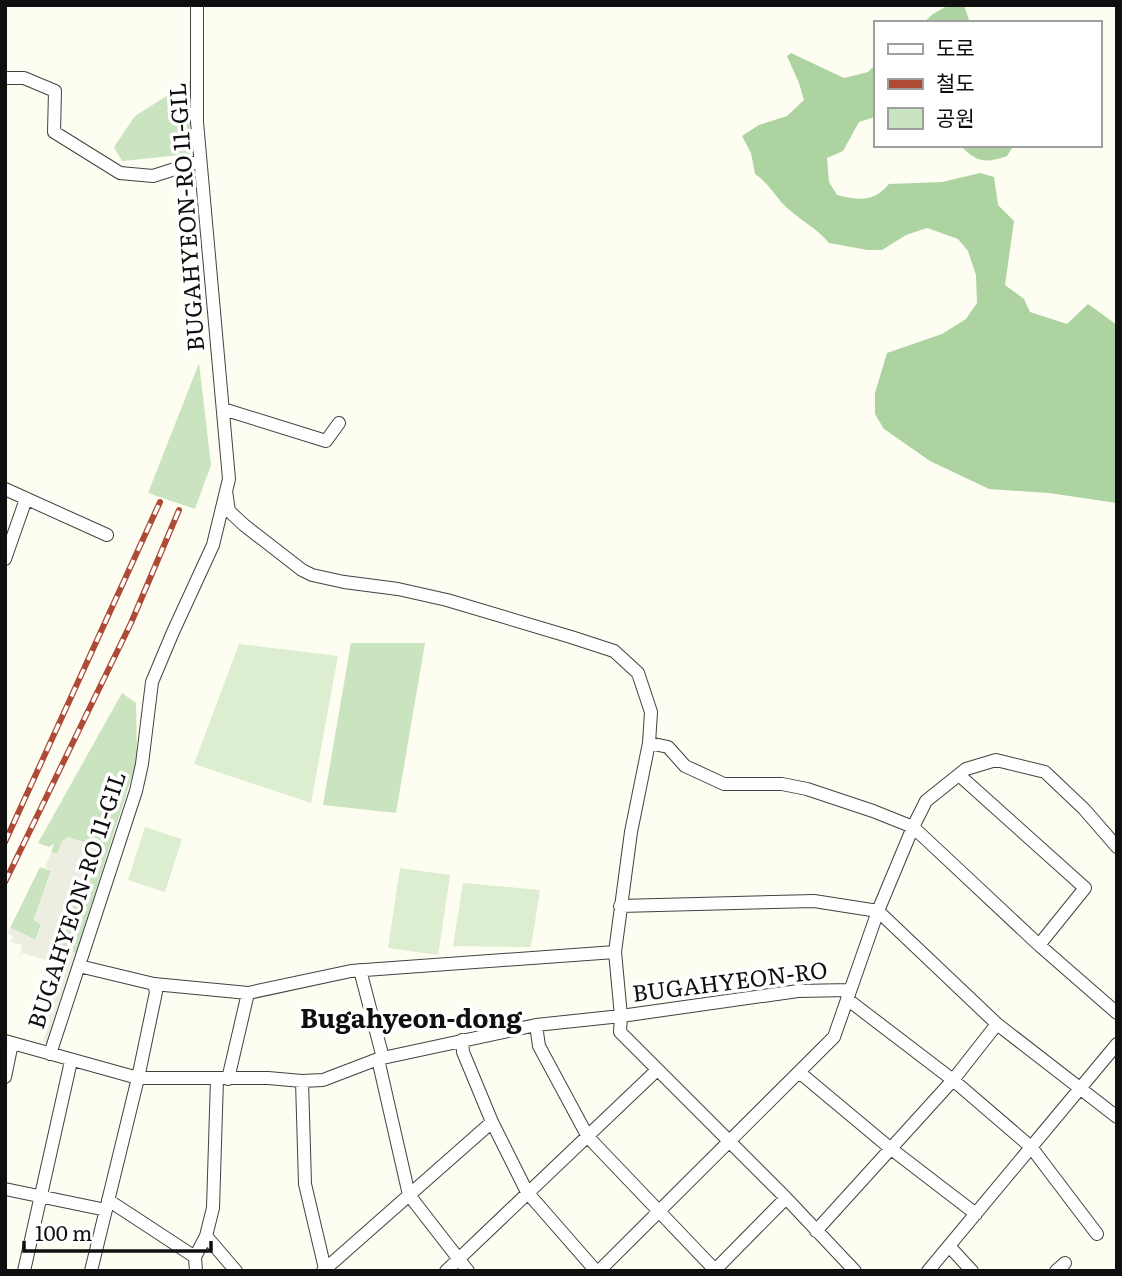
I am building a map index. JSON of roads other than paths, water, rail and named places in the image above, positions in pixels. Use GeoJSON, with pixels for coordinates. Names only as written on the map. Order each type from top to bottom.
{"type":"FeatureCollection","features":[{"type":"Feature","properties":{"kind":"street","name":"BUGAHYEON-RO 11-GIL"},"geometry":{"type":"LineString","coordinates":[[50,1054],[136,791],[152,682],[213,545],[227,485],[225,425],[197,122],[197,5]]}},
{"type":"Feature","properties":{"kind":"street"},"geometry":{"type":"LineString","coordinates":[[5,78],[24,78],[55,91],[54,132],[120,173],[153,176],[200,161]]}},
{"type":"Feature","properties":{"kind":"street"},"geometry":{"type":"LineString","coordinates":[[223,409],[326,441],[339,422]]}},
{"type":"Feature","properties":{"kind":"street"},"geometry":{"type":"LineString","coordinates":[[227,485],[229,511],[244,526],[302,570],[344,582],[398,589],[500,615],[614,651],[638,673],[650,712],[649,743],[620,906],[615,952],[621,1016]]}},
{"type":"Feature","properties":{"kind":"street"},"geometry":{"type":"LineString","coordinates":[[5,489],[107,535]]}},
{"type":"Feature","properties":{"kind":"street"},"geometry":{"type":"LineString","coordinates":[[5,559],[26,499]]}},
{"type":"Feature","properties":{"kind":"street"},"geometry":{"type":"LineString","coordinates":[[649,743],[668,747],[685,766],[724,784],[782,785],[807,789],[912,827],[1039,946],[1117,1013]]}},
{"type":"Feature","properties":{"kind":"street","name":"BUGAHYEON-RO"},"geometry":{"type":"LineString","coordinates":[[9,1042],[138,1079],[268,1078],[302,1082],[323,1080],[381,1058],[536,1026],[798,992],[849,995],[878,911],[912,827],[926,801],[966,769],[996,760],[1045,772],[1084,809],[1117,847]]}},
{"type":"Feature","properties":{"kind":"street"},"geometry":{"type":"LineString","coordinates":[[959,775],[1085,888],[1039,946]]}},
{"type":"Feature","properties":{"kind":"street"},"geometry":{"type":"LineString","coordinates":[[620,906],[814,901],[878,911],[997,1024],[1117,1117]]}},
{"type":"Feature","properties":{"kind":"street"},"geometry":{"type":"LineString","coordinates":[[79,966],[154,984],[248,993],[360,970],[615,952]]}},
{"type":"Feature","properties":{"kind":"street"},"geometry":{"type":"LineString","coordinates":[[360,970],[409,1195],[468,1271]]}},
{"type":"Feature","properties":{"kind":"street"},"geometry":{"type":"LineString","coordinates":[[91,1271],[138,1079],[156,992],[154,984]]}},
{"type":"Feature","properties":{"kind":"street"},"geometry":{"type":"LineString","coordinates":[[196,1271],[195,1257],[205,1236],[213,1208],[222,1079],[248,993]]}},
{"type":"Feature","properties":{"kind":"street"},"geometry":{"type":"LineString","coordinates":[[461,1040],[463,1052],[492,1122],[527,1192],[598,1271],[834,1037],[849,995],[1031,1147],[1097,1234]]}},
{"type":"Feature","properties":{"kind":"street","name":"BUGAHYEON-RO"},"geometry":{"type":"LineString","coordinates":[[621,1016],[620,1032],[855,1271]]}},
{"type":"Feature","properties":{"kind":"street"},"geometry":{"type":"LineString","coordinates":[[816,1231],[953,1080],[997,1024]]}},
{"type":"Feature","properties":{"kind":"street"},"geometry":{"type":"LineString","coordinates":[[536,1026],[539,1046],[588,1137],[715,1270],[786,1198]]}},
{"type":"Feature","properties":{"kind":"street"},"geometry":{"type":"LineString","coordinates":[[5,1077],[9,1042]]}},
{"type":"Feature","properties":{"kind":"street"},"geometry":{"type":"LineString","coordinates":[[928,1271],[1117,1044]]}},
{"type":"Feature","properties":{"kind":"street"},"geometry":{"type":"LineString","coordinates":[[24,1271],[71,1061]]}},
{"type":"Feature","properties":{"kind":"street"},"geometry":{"type":"LineString","coordinates":[[446,1271],[657,1070]]}},
{"type":"Feature","properties":{"kind":"street"},"geometry":{"type":"LineString","coordinates":[[799,1072],[890,1148],[976,1214]]}},
{"type":"Feature","properties":{"kind":"street"},"geometry":{"type":"LineString","coordinates":[[302,1082],[305,1184],[324,1270],[492,1122]]}},
{"type":"Feature","properties":{"kind":"street"},"geometry":{"type":"LineString","coordinates":[[5,1189],[41,1197],[107,1205],[195,1257]]}},
{"type":"Feature","properties":{"kind":"street"},"geometry":{"type":"LineString","coordinates":[[205,1236],[236,1271]]}},
{"type":"Feature","properties":{"kind":"street"},"geometry":{"type":"LineString","coordinates":[[949,1246],[972,1271]]}},
{"type":"Feature","properties":{"kind":"railway"},"geometry":{"type":"LineString","coordinates":[[5,842],[160,502]]}},
{"type":"Feature","properties":{"kind":"railway"},"geometry":{"type":"LineString","coordinates":[[5,882],[131,623],[179,510]]}},
{"type":"Feature","properties":{"kind":"district","name":"Bugahyeon-dong"},"geometry":{"type":"Point","coordinates":[411,1019]}}]}
